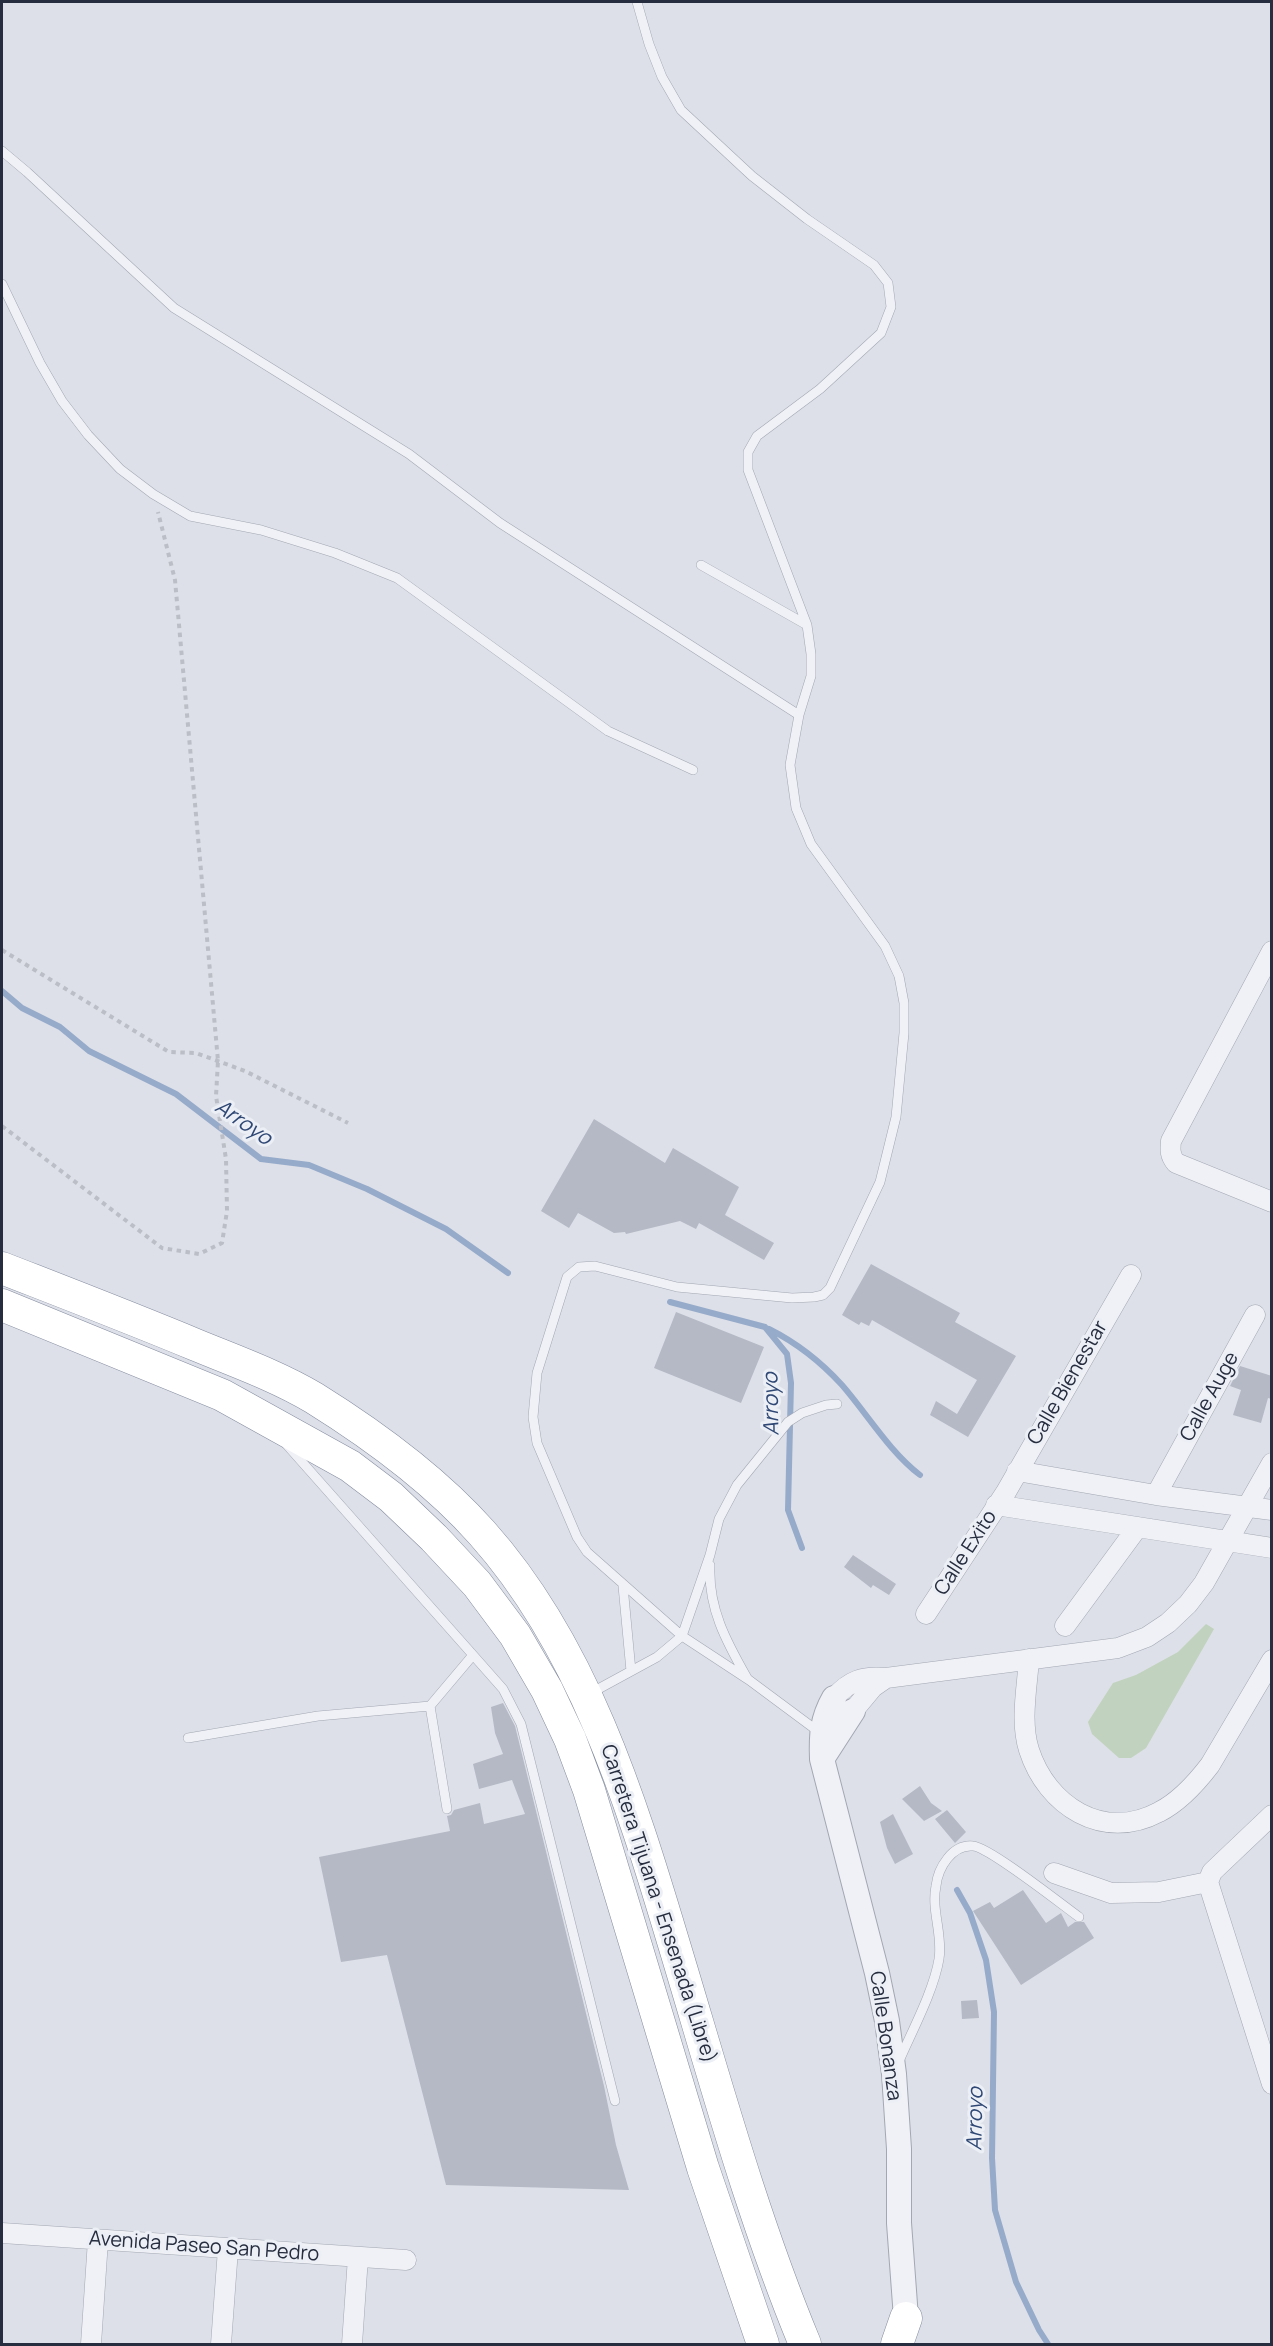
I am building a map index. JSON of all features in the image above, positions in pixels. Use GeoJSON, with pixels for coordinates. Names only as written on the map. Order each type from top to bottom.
{"type":"FeatureCollection","features":[{"type":"Feature","properties":{"kind":"highway","name":"Carretera Tijuana - Ensenada (Libre)"},"geometry":{"type":"LineString","coordinates":[[2,1268],[266,1374],[310,1396],[390,1450],[440,1490],[484,1535],[555,1636],[587,1695],[614,1761],[641,1837],[768,2249],[805,2344]]}},
{"type":"Feature","properties":{"kind":"highway","name":"Carretera Tijuana - Ensenada (Libre)"},"geometry":{"type":"LineString","coordinates":[[2,1305],[222,1395],[350,1466],[391,1497],[477,1584],[515,1635],[547,1689],[570,1739],[589,1790],[703,2168],[763,2344]]}},
{"type":"Feature","properties":{"kind":"highway"},"geometry":{"type":"LineString","coordinates":[[768,2249],[816,2321],[827,2344]]}},
{"type":"Feature","properties":{"kind":"street"},"geometry":{"type":"LineString","coordinates":[[1272,951],[1171,1141],[1171,1157],[1176,1163],[1272,1202]]}},
{"type":"Feature","properties":{"kind":"street","name":"Calle Bienestar"},"geometry":{"type":"LineString","coordinates":[[1001,1498],[1131,1275]]}},
{"type":"Feature","properties":{"kind":"street","name":"Calle Auge"},"geometry":{"type":"LineString","coordinates":[[1160,1487],[1255,1315]]}},
{"type":"Feature","properties":{"kind":"street"},"geometry":{"type":"LineString","coordinates":[[825,1745],[844,1704],[886,1678],[1118,1648],[1147,1636],[1168,1623],[1188,1604],[1204,1583],[1272,1463]]}},
{"type":"Feature","properties":{"kind":"street"},"geometry":{"type":"LineString","coordinates":[[1017,1471],[1160,1487],[1248,1507],[1272,1510]]}},
{"type":"Feature","properties":{"kind":"street"},"geometry":{"type":"LineString","coordinates":[[1001,1498],[1137,1528],[1272,1548]]}},
{"type":"Feature","properties":{"kind":"street","name":"Calle Exito"},"geometry":{"type":"LineString","coordinates":[[926,1614],[1001,1498]]}},
{"type":"Feature","properties":{"kind":"street"},"geometry":{"type":"LineString","coordinates":[[1065,1626],[1137,1528]]}},
{"type":"Feature","properties":{"kind":"street"},"geometry":{"type":"LineString","coordinates":[[1029,1659],[1024,1726],[1028,1750],[1042,1780],[1059,1800],[1074,1810],[1105,1824],[1132,1821],[1159,1812],[1199,1778],[1210,1765],[1272,1660]]}},
{"type":"Feature","properties":{"kind":"street","name":"Calle Bonanza"},"geometry":{"type":"LineString","coordinates":[[825,1745],[877,1973],[894,2074],[899,2149],[905,2336]]}},
{"type":"Feature","properties":{"kind":"street"},"geometry":{"type":"LineString","coordinates":[[1272,1815],[1212,1872],[1209,1882],[1272,2084]]}},
{"type":"Feature","properties":{"kind":"street"},"geometry":{"type":"LineString","coordinates":[[1054,1873],[1111,1893],[1159,1892],[1209,1882]]}},
{"type":"Feature","properties":{"kind":"street","name":"Avenida Paseo San Pedro"},"geometry":{"type":"LineString","coordinates":[[2,2233],[406,2260]]}},
{"type":"Feature","properties":{"kind":"street"},"geometry":{"type":"LineString","coordinates":[[92,2344],[98,2240]]}},
{"type":"Feature","properties":{"kind":"street"},"geometry":{"type":"LineString","coordinates":[[221,2344],[228,2248]]}},
{"type":"Feature","properties":{"kind":"street"},"geometry":{"type":"LineString","coordinates":[[352,2344],[358,2257]]}},
{"type":"Feature","properties":{"kind":"lane"},"geometry":{"type":"LineString","coordinates":[[637,2],[649,44],[662,77],[681,111],[752,176],[807,219],[874,265],[888,283],[891,307],[881,333],[820,389],[758,436],[748,452],[748,470],[807,625],[811,676],[799,714],[790,765],[796,808],[811,844],[885,946],[899,976],[904,1003],[904,1033],[896,1117],[880,1182],[830,1288],[823,1295],[792,1298],[677,1287],[595,1266],[579,1267],[567,1277],[537,1373],[533,1418],[537,1443],[577,1538],[587,1552],[682,1636],[749,1680],[825,1745]]}},
{"type":"Feature","properties":{"kind":"lane"},"geometry":{"type":"LineString","coordinates":[[2,151],[174,308],[409,454],[500,523],[799,714]]}},
{"type":"Feature","properties":{"kind":"lane"},"geometry":{"type":"LineString","coordinates":[[2,284],[40,363],[62,400],[88,435],[120,469],[153,494],[190,516],[261,530],[335,553],[397,578],[608,731],[693,770]]}},
{"type":"Feature","properties":{"kind":"lane"},"geometry":{"type":"LineString","coordinates":[[701,565],[807,625]]}},
{"type":"Feature","properties":{"kind":"lane"},"geometry":{"type":"LineString","coordinates":[[587,1695],[657,1658],[682,1636],[710,1555],[719,1519],[737,1485],[788,1422],[802,1413],[837,1404]]}},
{"type":"Feature","properties":{"kind":"lane"},"geometry":{"type":"LineString","coordinates":[[260,1415],[503,1689],[521,1724],[615,2101]]}},
{"type":"Feature","properties":{"kind":"lane"},"geometry":{"type":"LineString","coordinates":[[710,1555],[709,1586],[715,1612],[726,1641],[749,1680]]}},
{"type":"Feature","properties":{"kind":"lane"},"geometry":{"type":"LineString","coordinates":[[623,1586],[631,1671]]}},
{"type":"Feature","properties":{"kind":"lane"},"geometry":{"type":"LineString","coordinates":[[188,1738],[318,1716],[430,1706],[474,1655]]}},
{"type":"Feature","properties":{"kind":"lane"},"geometry":{"type":"LineString","coordinates":[[430,1706],[447,1809]]}},
{"type":"Feature","properties":{"kind":"lane"},"geometry":{"type":"LineString","coordinates":[[894,2074],[937,1972],[940,1955],[934,1907],[936,1885],[941,1870],[959,1847],[974,1846],[992,1855],[1079,1917]]}},
{"type":"Feature","properties":{"kind":"path"},"geometry":{"type":"LineString","coordinates":[[2,1126],[162,1248],[199,1254],[222,1242],[227,1211],[226,1159],[216,1096],[218,1061],[175,580],[153,494]]}},
{"type":"Feature","properties":{"kind":"path"},"geometry":{"type":"LineString","coordinates":[[2,950],[169,1052],[195,1053],[245,1071],[348,1124]]}},
{"type":"Feature","properties":{"kind":"green space"},"geometry":{"type":"Polygon","coordinates":[[[1206,1624],[1214,1629],[1146,1748],[1131,1758],[1119,1758],[1092,1734],[1088,1722],[1113,1683],[1136,1675],[1178,1652],[1206,1624]]]}},
{"type":"Feature","properties":{"kind":"building"},"geometry":{"type":"Polygon","coordinates":[[[594,1119],[665,1163],[673,1148],[739,1187],[725,1215],[774,1243],[764,1260],[699,1223],[696,1229],[680,1221],[626,1234],[625,1232],[614,1233],[578,1213],[569,1228],[541,1211],[594,1119]]]}},
{"type":"Feature","properties":{"kind":"building"},"geometry":{"type":"Polygon","coordinates":[[[871,1264],[960,1313],[955,1322],[1016,1356],[968,1437],[930,1415],[936,1401],[957,1414],[977,1380],[872,1320],[869,1326],[861,1322],[859,1325],[842,1315],[871,1264]]]}},
{"type":"Feature","properties":{"kind":"building"},"geometry":{"type":"Polygon","coordinates":[[[676,1312],[764,1347],[741,1403],[654,1368],[676,1312]]]}},
{"type":"Feature","properties":{"kind":"building"},"geometry":{"type":"Polygon","coordinates":[[[1240,1366],[1272,1376],[1272,1399],[1268,1398],[1261,1423],[1233,1415],[1241,1390],[1230,1386],[1240,1366]]]}},
{"type":"Feature","properties":{"kind":"building"},"geometry":{"type":"Polygon","coordinates":[[[853,1555],[896,1584],[889,1595],[873,1585],[871,1588],[844,1567],[853,1555]]]}},
{"type":"Feature","properties":{"kind":"building"},"geometry":{"type":"Polygon","coordinates":[[[503,1703],[515,1726],[604,2086],[616,2145],[629,2190],[446,2185],[387,1955],[341,1962],[319,1857],[450,1831],[447,1816],[451,1815],[454,1810],[480,1803],[484,1824],[525,1814],[512,1780],[479,1789],[473,1764],[503,1754],[495,1733],[491,1707],[503,1703]]]}},
{"type":"Feature","properties":{"kind":"building"},"geometry":{"type":"Polygon","coordinates":[[[920,1786],[931,1803],[942,1811],[924,1821],[902,1799],[920,1786]]]}},
{"type":"Feature","properties":{"kind":"building"},"geometry":{"type":"Polygon","coordinates":[[[947,1810],[966,1832],[955,1843],[935,1819],[947,1810]]]}},
{"type":"Feature","properties":{"kind":"building"},"geometry":{"type":"Polygon","coordinates":[[[893,1814],[913,1854],[895,1864],[887,1848],[880,1822],[893,1814]]]}},
{"type":"Feature","properties":{"kind":"building"},"geometry":{"type":"Polygon","coordinates":[[[1023,1890],[1046,1923],[1061,1913],[1068,1927],[1075,1922],[1084,1922],[1094,1938],[1021,1985],[973,1911],[990,1902],[994,1908],[1023,1890]]]}},
{"type":"Feature","properties":{"kind":"building"},"geometry":{"type":"Polygon","coordinates":[[[977,2000],[979,2018],[962,2019],[961,2001],[977,2000]]]}},
{"type":"Feature","properties":{"kind":"waterway","name":"Arroyo"},"geometry":{"type":"LineString","coordinates":[[2,991],[22,1008],[60,1027],[89,1051],[176,1094],[261,1159],[309,1165],[367,1189],[446,1229],[508,1273]]}},
{"type":"Feature","properties":{"kind":"waterway","name":"Arroyo"},"geometry":{"type":"LineString","coordinates":[[670,1302],[765,1327],[787,1354],[791,1383],[788,1510],[802,1548]]}},
{"type":"Feature","properties":{"kind":"waterway"},"geometry":{"type":"LineString","coordinates":[[769,1329],[799,1347],[826,1369],[842,1385],[898,1455],[920,1475]]}},
{"type":"Feature","properties":{"kind":"waterway","name":"Arroyo"},"geometry":{"type":"LineString","coordinates":[[957,1890],[970,1913],[986,1960],[994,2012],[992,2158],[995,2210],[1016,2282],[1048,2344]]}}]}
